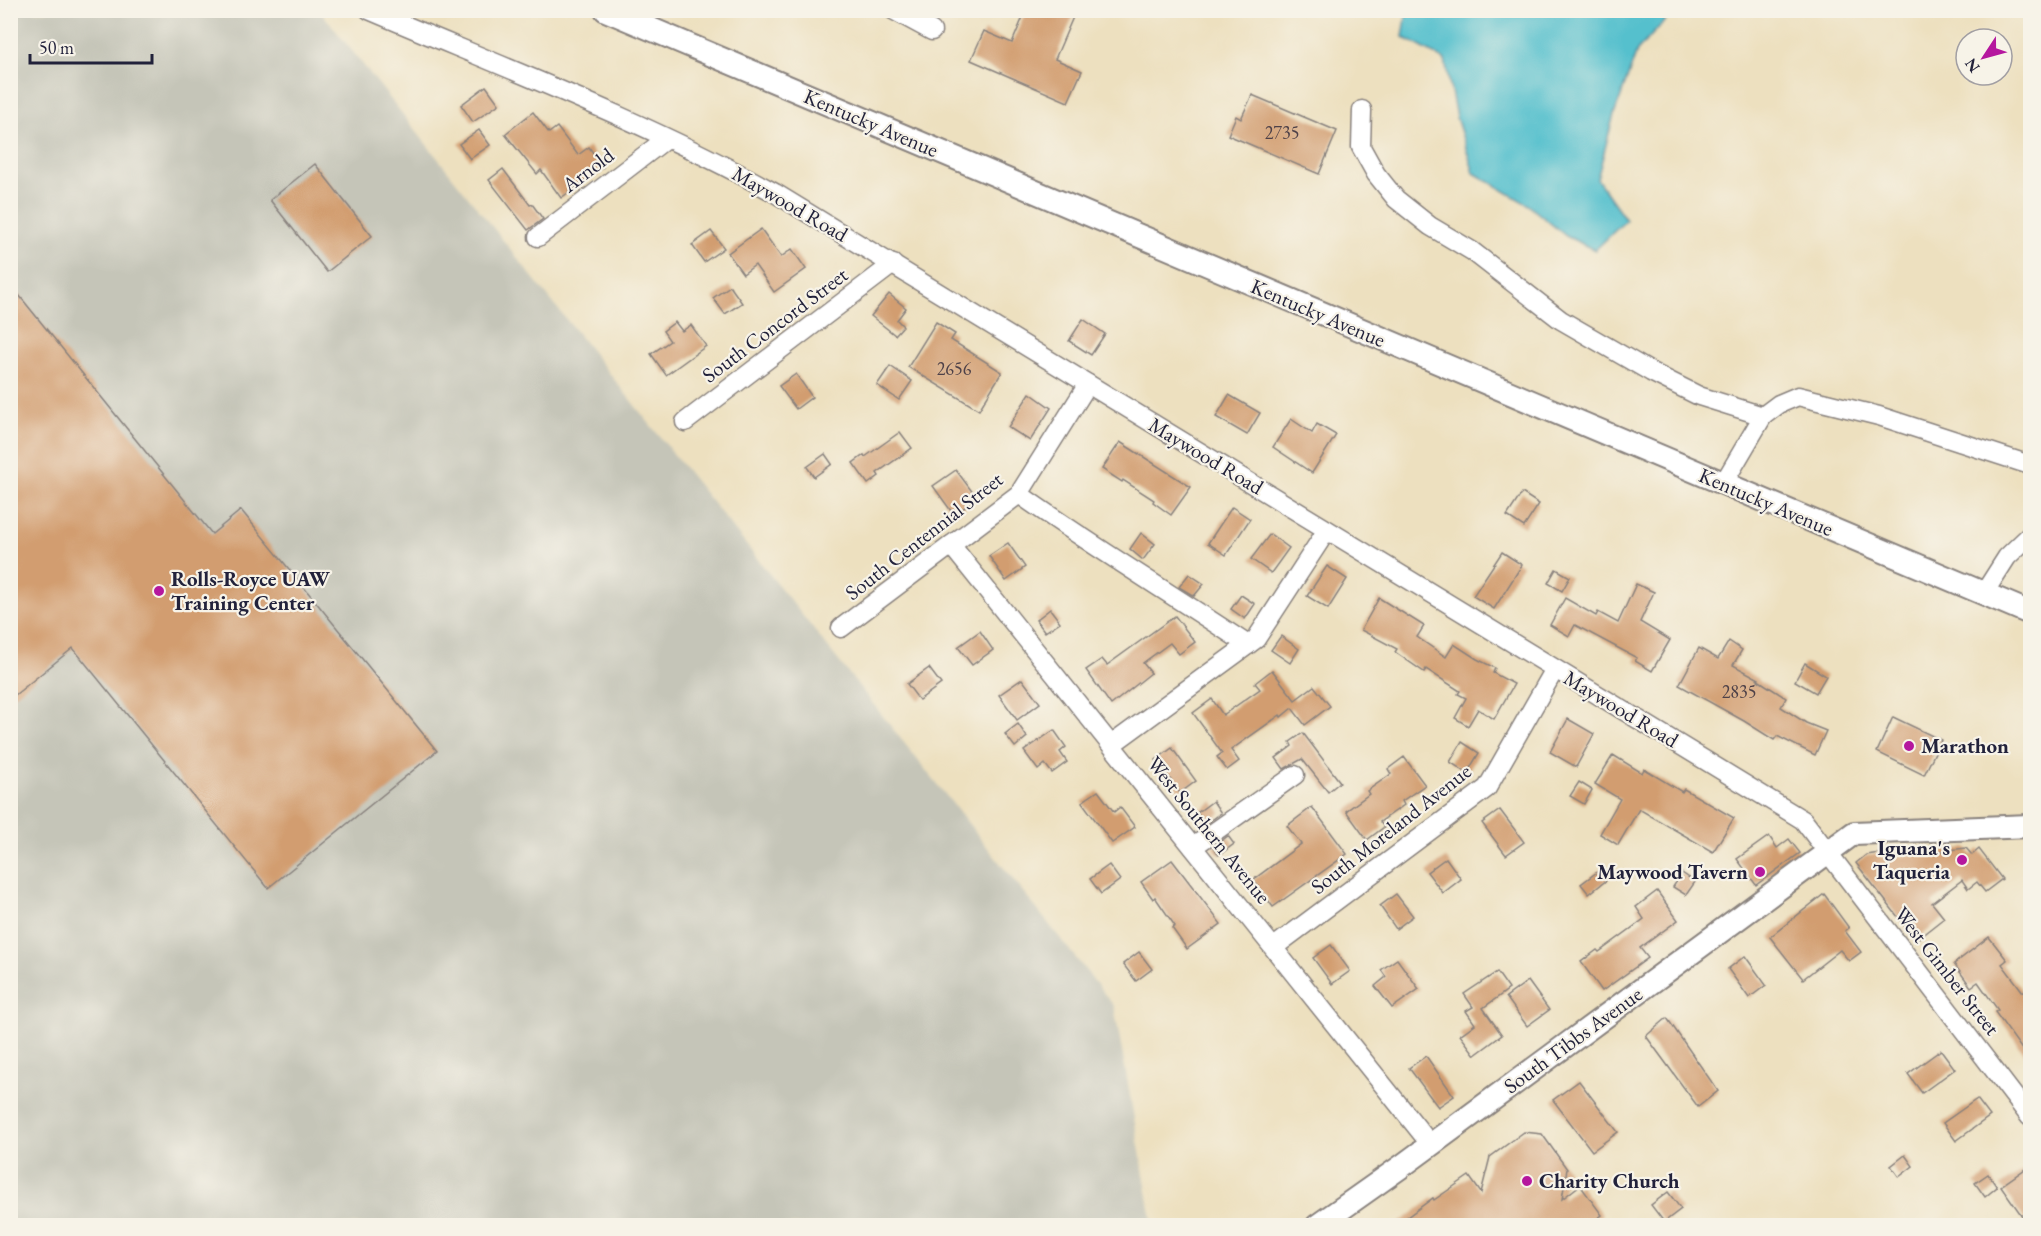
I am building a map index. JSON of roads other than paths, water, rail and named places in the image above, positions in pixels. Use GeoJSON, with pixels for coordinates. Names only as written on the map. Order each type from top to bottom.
{"type":"FeatureCollection","features":[{"type":"Feature","properties":{"kind":"main road","name":"Kentucky Avenue"},"geometry":{"type":"LineString","coordinates":[[606,10],[2031,613]]}},
{"type":"Feature","properties":{"kind":"main road"},"geometry":{"type":"LineString","coordinates":[[1827,853],[1854,833],[2031,826]]}},
{"type":"Feature","properties":{"kind":"main road","name":"South Tibbs Avenue"},"geometry":{"type":"LineString","coordinates":[[1317,1226],[1431,1145],[1827,853]]}},
{"type":"Feature","properties":{"kind":"street","name":"Maywood Road"},"geometry":{"type":"LineString","coordinates":[[369,10],[584,101],[709,158],[775,193],[1803,820],[1827,853]]}},
{"type":"Feature","properties":{"kind":"street"},"geometry":{"type":"LineString","coordinates":[[893,10],[932,31]]}},
{"type":"Feature","properties":{"kind":"street"},"geometry":{"type":"LineString","coordinates":[[1362,110],[1361,147],[1376,174],[1396,199],[1430,226],[1472,251],[1562,320],[1651,372],[1699,396],[1763,416]]}},
{"type":"Feature","properties":{"kind":"street","name":"Arnold"},"geometry":{"type":"LineString","coordinates":[[538,237],[666,139]]}},
{"type":"Feature","properties":{"kind":"street","name":"South Concord Street"},"geometry":{"type":"LineString","coordinates":[[685,422],[893,264]]}},
{"type":"Feature","properties":{"kind":"street","name":"South Centennial Street"},"geometry":{"type":"LineString","coordinates":[[841,628],[1019,494],[1089,384]]}},
{"type":"Feature","properties":{"kind":"street"},"geometry":{"type":"LineString","coordinates":[[1723,484],[1763,416],[1779,404],[1798,396],[1879,416],[2031,465]]}},
{"type":"Feature","properties":{"kind":"street"},"geometry":{"type":"LineString","coordinates":[[1019,494],[1062,525],[1162,587],[1248,645]]}},
{"type":"Feature","properties":{"kind":"street"},"geometry":{"type":"LineString","coordinates":[[1111,745],[1256,639],[1327,530]]}},
{"type":"Feature","properties":{"kind":"street"},"geometry":{"type":"LineString","coordinates":[[1984,593],[2007,557],[2031,535]]}},
{"type":"Feature","properties":{"kind":"street","name":"West Southern Avenue"},"geometry":{"type":"LineString","coordinates":[[951,545],[1431,1145]]}},
{"type":"Feature","properties":{"kind":"street","name":"South Moreland Avenue"},"geometry":{"type":"LineString","coordinates":[[1274,947],[1487,788],[1555,669]]}},
{"type":"Feature","properties":{"kind":"street"},"geometry":{"type":"LineString","coordinates":[[1193,847],[1295,775]]}},
{"type":"Feature","properties":{"kind":"street","name":"West Gimber Street"},"geometry":{"type":"LineString","coordinates":[[1827,853],[2031,1117]]}},
{"type":"Feature","properties":{"kind":"water"},"geometry":{"type":"Polygon","coordinates":[[[1407,11],[1674,11],[1637,51],[1613,118],[1597,179],[1626,220],[1595,250],[1566,236],[1527,204],[1474,173],[1456,117],[1445,60],[1403,37],[1407,11]]]}},
{"type":"Feature","properties":{"kind":"place","name":"Rolls-Royce UAW Training Center"},"geometry":{"type":"Point","coordinates":[159,591]}},
{"type":"Feature","properties":{"kind":"place","name":"Marathon"},"geometry":{"type":"Point","coordinates":[1909,746]}},
{"type":"Feature","properties":{"kind":"place","name":"Iguana's Taqueria"},"geometry":{"type":"Point","coordinates":[1962,860]}},
{"type":"Feature","properties":{"kind":"place","name":"Maywood Tavern"},"geometry":{"type":"Point","coordinates":[1760,872]}},
{"type":"Feature","properties":{"kind":"place","name":"Charity Church"},"geometry":{"type":"Point","coordinates":[1527,1181]}}]}
